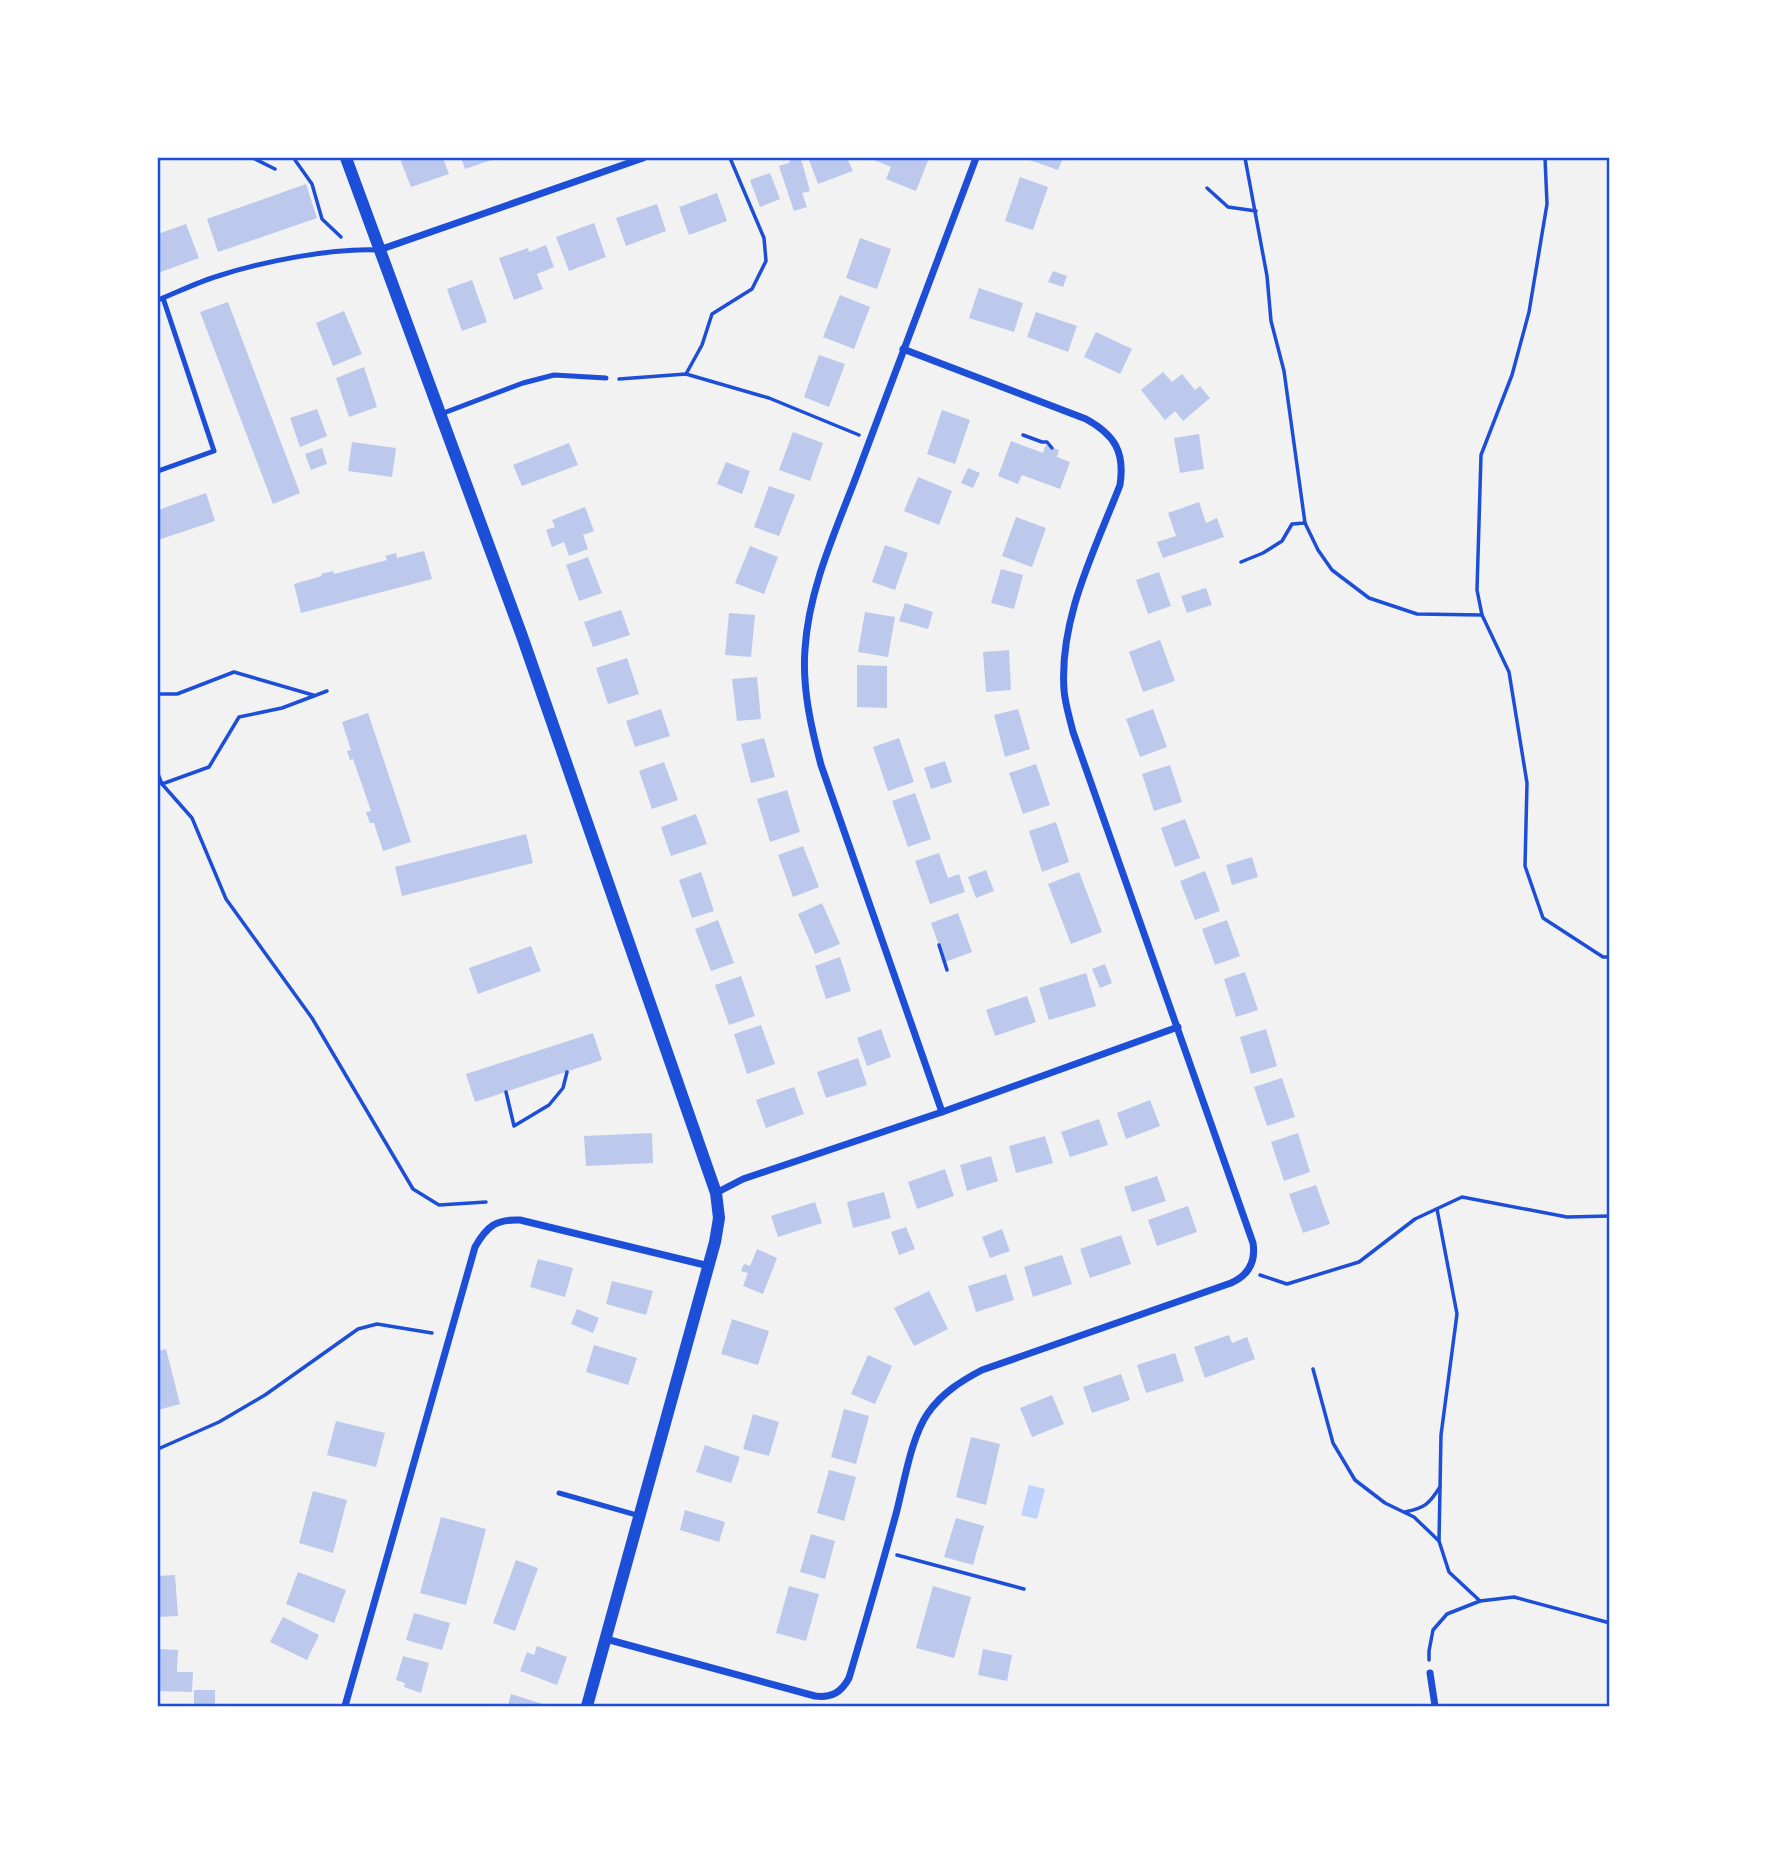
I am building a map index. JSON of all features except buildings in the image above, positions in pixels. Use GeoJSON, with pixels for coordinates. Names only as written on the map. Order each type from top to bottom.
{"type":"FeatureCollection","features":[{"type":"Feature","properties":{"kind":"street"},"geometry":{"type":"LineString","coordinates":[[346,158],[522,636],[716,1193],[719,1217],[709,1266],[587,1706]]}},
{"type":"Feature","properties":{"kind":"street"},"geometry":{"type":"LineString","coordinates":[[379,250],[643,158]]}},
{"type":"Feature","properties":{"kind":"street"},"geometry":{"type":"LineString","coordinates":[[942,1112],[821,765],[806,694],[805,649],[818,580],[902,349],[976,158]]}},
{"type":"Feature","properties":{"kind":"street"},"geometry":{"type":"LineString","coordinates":[[606,1639],[815,1696],[832,1696],[839,1692],[849,1678],[917,1435],[927,1414],[942,1396],[959,1382],[982,1370],[1231,1283],[1248,1272],[1252,1263],[1253,1243],[1073,732],[1064,691],[1066,643],[1072,615],[1120,485],[1123,468],[1120,452],[1100,427],[1086,419],[902,349]]}},
{"type":"Feature","properties":{"kind":"street"},"geometry":{"type":"LineString","coordinates":[[716,1193],[743,1180],[1178,1027]]}},
{"type":"Feature","properties":{"kind":"street"},"geometry":{"type":"LineString","coordinates":[[345,1706],[480,1237],[496,1223],[506,1219],[520,1220],[709,1266]]}},
{"type":"Feature","properties":{"kind":"street"},"geometry":{"type":"LineString","coordinates":[[1430,1673],[1435,1706]]}},
{"type":"Feature","properties":{"kind":"lane"},"geometry":{"type":"LineString","coordinates":[[158,471],[214,451],[160,299],[218,276],[275,262],[353,249],[379,250]]}},
{"type":"Feature","properties":{"kind":"lane"},"geometry":{"type":"LineString","coordinates":[[441,414],[511,387],[554,375],[606,378]]}},
{"type":"Feature","properties":{"kind":"lane"},"geometry":{"type":"LineString","coordinates":[[559,1493],[640,1516]]}},
{"type":"Feature","properties":{"kind":"path"},"geometry":{"type":"LineString","coordinates":[[253,158],[275,169]]}},
{"type":"Feature","properties":{"kind":"path"},"geometry":{"type":"LineString","coordinates":[[687,374],[702,345],[712,314],[752,289],[765,261],[764,238],[730,158]]}},
{"type":"Feature","properties":{"kind":"path"},"geometry":{"type":"LineString","coordinates":[[1245,158],[1267,276],[1271,321],[1284,370],[1304,523],[1318,550],[1332,570],[1369,598],[1418,614],[1482,615]]}},
{"type":"Feature","properties":{"kind":"path"},"geometry":{"type":"LineString","coordinates":[[1545,158],[1547,204],[1529,312],[1512,375],[1481,455],[1477,590],[1482,615],[1509,672],[1527,783],[1525,866],[1543,918],[1603,957],[1609,957]]}},
{"type":"Feature","properties":{"kind":"path"},"geometry":{"type":"LineString","coordinates":[[295,160],[312,184],[322,219],[353,249]]}},
{"type":"Feature","properties":{"kind":"path"},"geometry":{"type":"LineString","coordinates":[[1207,188],[1228,207],[1256,211]]}},
{"type":"Feature","properties":{"kind":"path"},"geometry":{"type":"LineString","coordinates":[[606,378],[617,380],[687,374],[769,398],[870,439]]}},
{"type":"Feature","properties":{"kind":"path"},"geometry":{"type":"LineString","coordinates":[[1023,435],[1046,442],[1052,448]]}},
{"type":"Feature","properties":{"kind":"path"},"geometry":{"type":"LineString","coordinates":[[1241,562],[1282,541],[1292,524],[1304,523]]}},
{"type":"Feature","properties":{"kind":"path"},"geometry":{"type":"LineString","coordinates":[[158,695],[177,694],[234,672],[315,696]]}},
{"type":"Feature","properties":{"kind":"path"},"geometry":{"type":"LineString","coordinates":[[162,784],[209,767],[239,718],[282,708],[327,691]]}},
{"type":"Feature","properties":{"kind":"path"},"geometry":{"type":"LineString","coordinates":[[158,774],[162,784],[192,818],[226,899],[312,1018],[413,1189],[439,1206],[486,1202]]}},
{"type":"Feature","properties":{"kind":"path"},"geometry":{"type":"LineString","coordinates":[[939,945],[947,970]]}},
{"type":"Feature","properties":{"kind":"path"},"geometry":{"type":"LineString","coordinates":[[506,1092],[514,1126],[549,1105],[563,1088],[567,1072]]}},
{"type":"Feature","properties":{"kind":"path"},"geometry":{"type":"LineString","coordinates":[[1248,1272],[1287,1284],[1359,1262],[1415,1219],[1462,1197],[1567,1217],[1609,1216]]}},
{"type":"Feature","properties":{"kind":"path"},"geometry":{"type":"LineString","coordinates":[[1437,1209],[1457,1314],[1441,1435],[1439,1541],[1449,1572],[1480,1601]]}},
{"type":"Feature","properties":{"kind":"path"},"geometry":{"type":"LineString","coordinates":[[158,1449],[219,1422],[265,1395],[358,1329],[377,1324],[432,1332]]}},
{"type":"Feature","properties":{"kind":"path"},"geometry":{"type":"LineString","coordinates":[[1313,1369],[1333,1443],[1355,1480],[1385,1503],[1414,1517],[1439,1541]]}},
{"type":"Feature","properties":{"kind":"path"},"geometry":{"type":"LineString","coordinates":[[1403,1512],[1421,1508],[1431,1502],[1440,1487]]}},
{"type":"Feature","properties":{"kind":"path"},"geometry":{"type":"LineString","coordinates":[[886,1552],[1024,1589]]}},
{"type":"Feature","properties":{"kind":"path"},"geometry":{"type":"LineString","coordinates":[[1430,1673],[1429,1651],[1433,1630],[1447,1614],[1480,1601],[1514,1597],[1609,1623]]}},
{"type":"Feature","properties":{"kind":"water"},"geometry":{"type":"Polygon","coordinates":[[[1029,1485],[1045,1489],[1037,1519],[1021,1515],[1029,1485]]]}}]}
